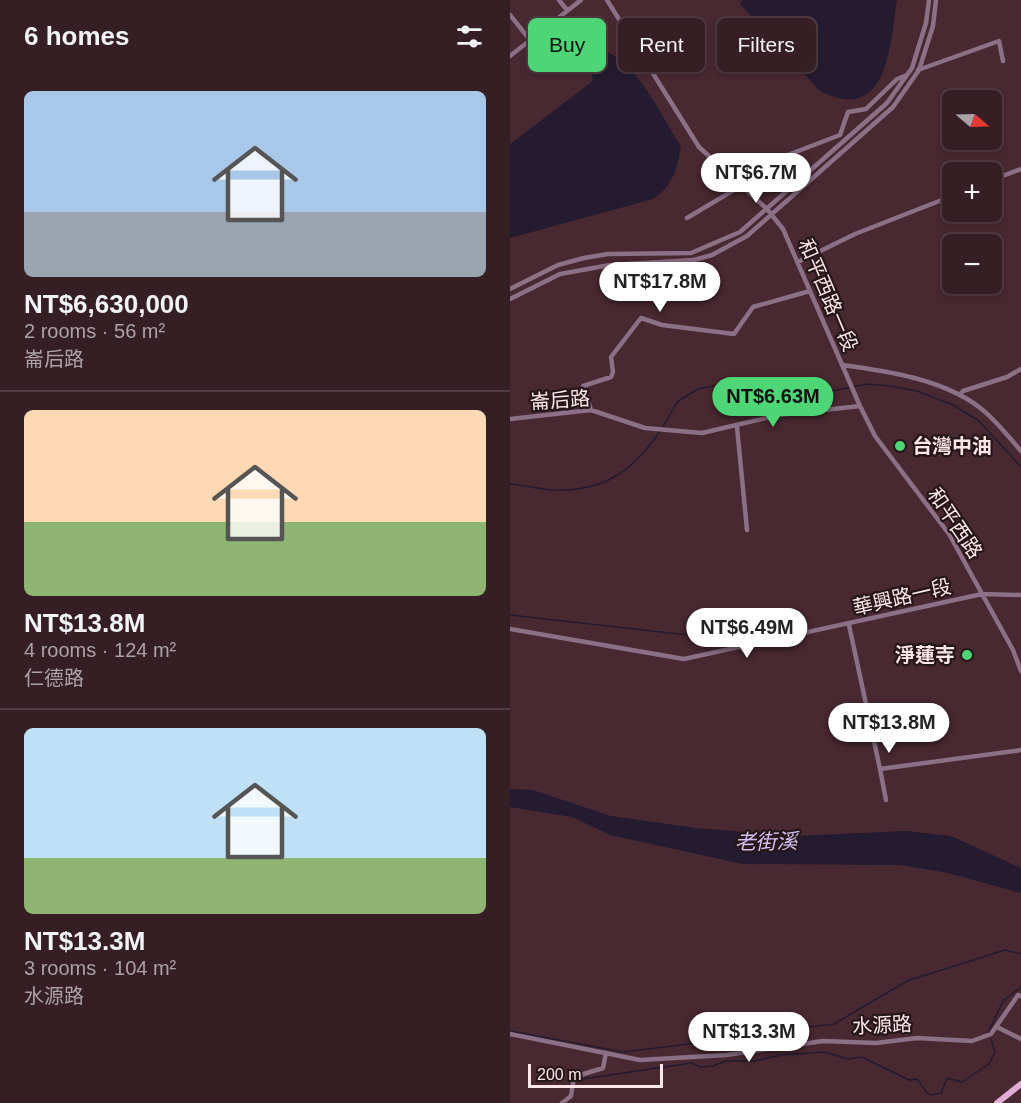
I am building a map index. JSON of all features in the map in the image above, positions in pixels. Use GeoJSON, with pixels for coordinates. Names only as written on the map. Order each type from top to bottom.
{"type":"FeatureCollection","features":[{"type":"Feature","properties":{"kind":"main road"},"geometry":{"type":"LineString","coordinates":[[997,1103],[1021,1084]]}},
{"type":"Feature","properties":{"kind":"street"},"geometry":{"type":"LineString","coordinates":[[559,0],[567,10]]}},
{"type":"Feature","properties":{"kind":"street"},"geometry":{"type":"LineString","coordinates":[[557,18],[581,0]]}},
{"type":"Feature","properties":{"kind":"street","name":"和平西路一段"},"geometry":{"type":"LineString","coordinates":[[607,0],[699,147],[767,209],[783,229],[856,397]]}},
{"type":"Feature","properties":{"kind":"street"},"geometry":{"type":"LineString","coordinates":[[510,289],[558,265],[584,258],[608,254],[691,253],[740,232],[887,103],[907,75],[921,45],[928,0]]}},
{"type":"Feature","properties":{"kind":"street"},"geometry":{"type":"LineString","coordinates":[[510,299],[542,280],[574,270],[610,265],[680,263],[712,255],[747,236],[893,107],[919,70],[933,26],[936,0]]}},
{"type":"Feature","properties":{"kind":"street"},"geometry":{"type":"LineString","coordinates":[[510,15],[528,38]]}},
{"type":"Feature","properties":{"kind":"street"},"geometry":{"type":"LineString","coordinates":[[687,218],[776,165],[785,156],[840,135],[848,112],[866,109],[897,79],[999,41],[1003,61]]}},
{"type":"Feature","properties":{"kind":"street"},"geometry":{"type":"LineString","coordinates":[[510,56],[528,42]]}},
{"type":"Feature","properties":{"kind":"street"},"geometry":{"type":"LineString","coordinates":[[1002,176],[1021,169]]}},
{"type":"Feature","properties":{"kind":"street"},"geometry":{"type":"LineString","coordinates":[[798,262],[855,234],[942,200]]}},
{"type":"Feature","properties":{"kind":"street"},"geometry":{"type":"LineString","coordinates":[[591,410],[583,386],[611,377],[614,372],[611,357],[641,318],[662,325],[734,334],[753,307],[810,291]]}},
{"type":"Feature","properties":{"kind":"street"},"geometry":{"type":"LineString","coordinates":[[842,366],[886,371],[960,394],[990,416],[1021,451]]}},
{"type":"Feature","properties":{"kind":"street"},"geometry":{"type":"LineString","coordinates":[[960,394],[963,390],[1007,377],[1021,369]]}},
{"type":"Feature","properties":{"kind":"street","name":"和平西路"},"geometry":{"type":"LineString","coordinates":[[856,397],[891,459],[949,534],[1013,650],[1021,670]]}},
{"type":"Feature","properties":{"kind":"street"},"geometry":{"type":"LineString","coordinates":[[747,530],[737,427],[779,415],[860,406]]}},
{"type":"Feature","properties":{"kind":"street","name":"崙后路"},"geometry":{"type":"LineString","coordinates":[[510,419],[591,410],[645,428],[687,433],[737,427]]}},
{"type":"Feature","properties":{"kind":"street","name":"華興路一段"},"geometry":{"type":"LineString","coordinates":[[510,629],[684,659],[849,625],[982,594],[1021,595]]}},
{"type":"Feature","properties":{"kind":"street"},"geometry":{"type":"LineString","coordinates":[[849,625],[886,800]]}},
{"type":"Feature","properties":{"kind":"street"},"geometry":{"type":"LineString","coordinates":[[880,769],[1021,750]]}},
{"type":"Feature","properties":{"kind":"street","name":"水源路"},"geometry":{"type":"LineString","coordinates":[[510,1034],[640,1060],[726,1055],[823,1041],[876,1043],[917,1038],[972,1041],[987,1036],[997,1027],[1018,995],[1021,996]]}},
{"type":"Feature","properties":{"kind":"street"},"geometry":{"type":"LineString","coordinates":[[997,1027],[1021,1039]]}},
{"type":"Feature","properties":{"kind":"street"},"geometry":{"type":"LineString","coordinates":[[562,1103],[571,1096],[574,1077],[603,1068],[606,1053]]}},
{"type":"Feature","properties":{"kind":"water"},"geometry":{"type":"Polygon","coordinates":[[[742,0],[897,0],[892,38],[881,76],[872,89],[860,98],[843,99],[820,91],[803,72],[816,72],[816,18],[753,18],[740,4],[742,0]]]}},
{"type":"Feature","properties":{"kind":"water"},"geometry":{"type":"Polygon","coordinates":[[[606,51],[618,59],[618,72],[632,72],[639,80],[681,146],[670,183],[653,199],[510,238],[510,144],[593,81],[591,72],[606,72],[606,51]]]}},
{"type":"Feature","properties":{"kind":"water","name":"老街溪"},"geometry":{"type":"Polygon","coordinates":[[[510,789],[533,790],[611,816],[696,828],[795,836],[906,831],[951,836],[1021,868],[1021,893],[948,873],[900,865],[743,864],[610,835],[572,817],[510,807],[510,789]]]}},
{"type":"Feature","properties":{"kind":"waterway"},"geometry":{"type":"LineString","coordinates":[[663,427],[677,402],[698,389],[722,384],[773,394],[832,391],[867,384],[891,386],[917,391],[953,405],[979,421],[1021,467]]}},
{"type":"Feature","properties":{"kind":"waterway"},"geometry":{"type":"LineString","coordinates":[[510,484],[570,490],[601,483],[627,469],[660,431]]}},
{"type":"Feature","properties":{"kind":"waterway"},"geometry":{"type":"LineString","coordinates":[[510,615],[750,642]]}},
{"type":"Feature","properties":{"kind":"waterway"},"geometry":{"type":"LineString","coordinates":[[809,1027],[834,1024],[907,981],[1005,950],[1021,954]]}},
{"type":"Feature","properties":{"kind":"waterway"},"geometry":{"type":"LineString","coordinates":[[988,1033],[1003,1001],[1021,987]]}},
{"type":"Feature","properties":{"kind":"waterway"},"geometry":{"type":"LineString","coordinates":[[783,1031],[802,1029]]}},
{"type":"Feature","properties":{"kind":"waterway"},"geometry":{"type":"LineString","coordinates":[[510,1031],[623,1052],[697,1043]]}},
{"type":"Feature","properties":{"kind":"waterway"},"geometry":{"type":"LineString","coordinates":[[705,1042],[776,1032]]}},
{"type":"Feature","properties":{"kind":"waterway"},"geometry":{"type":"LineString","coordinates":[[576,1080],[691,1063],[701,1067],[713,1066],[726,1061],[755,1061],[781,1055],[824,1052],[848,1059],[862,1057],[909,1080],[917,1079],[930,1095],[941,1093],[947,1078],[962,1082],[989,1064],[995,1052],[991,1039]]}},
{"type":"Feature","properties":{"kind":"place","name":"台灣中油"},"geometry":{"type":"Point","coordinates":[900,446]}},
{"type":"Feature","properties":{"kind":"place","name":"淨蓮寺"},"geometry":{"type":"Point","coordinates":[967,655]}}]}
